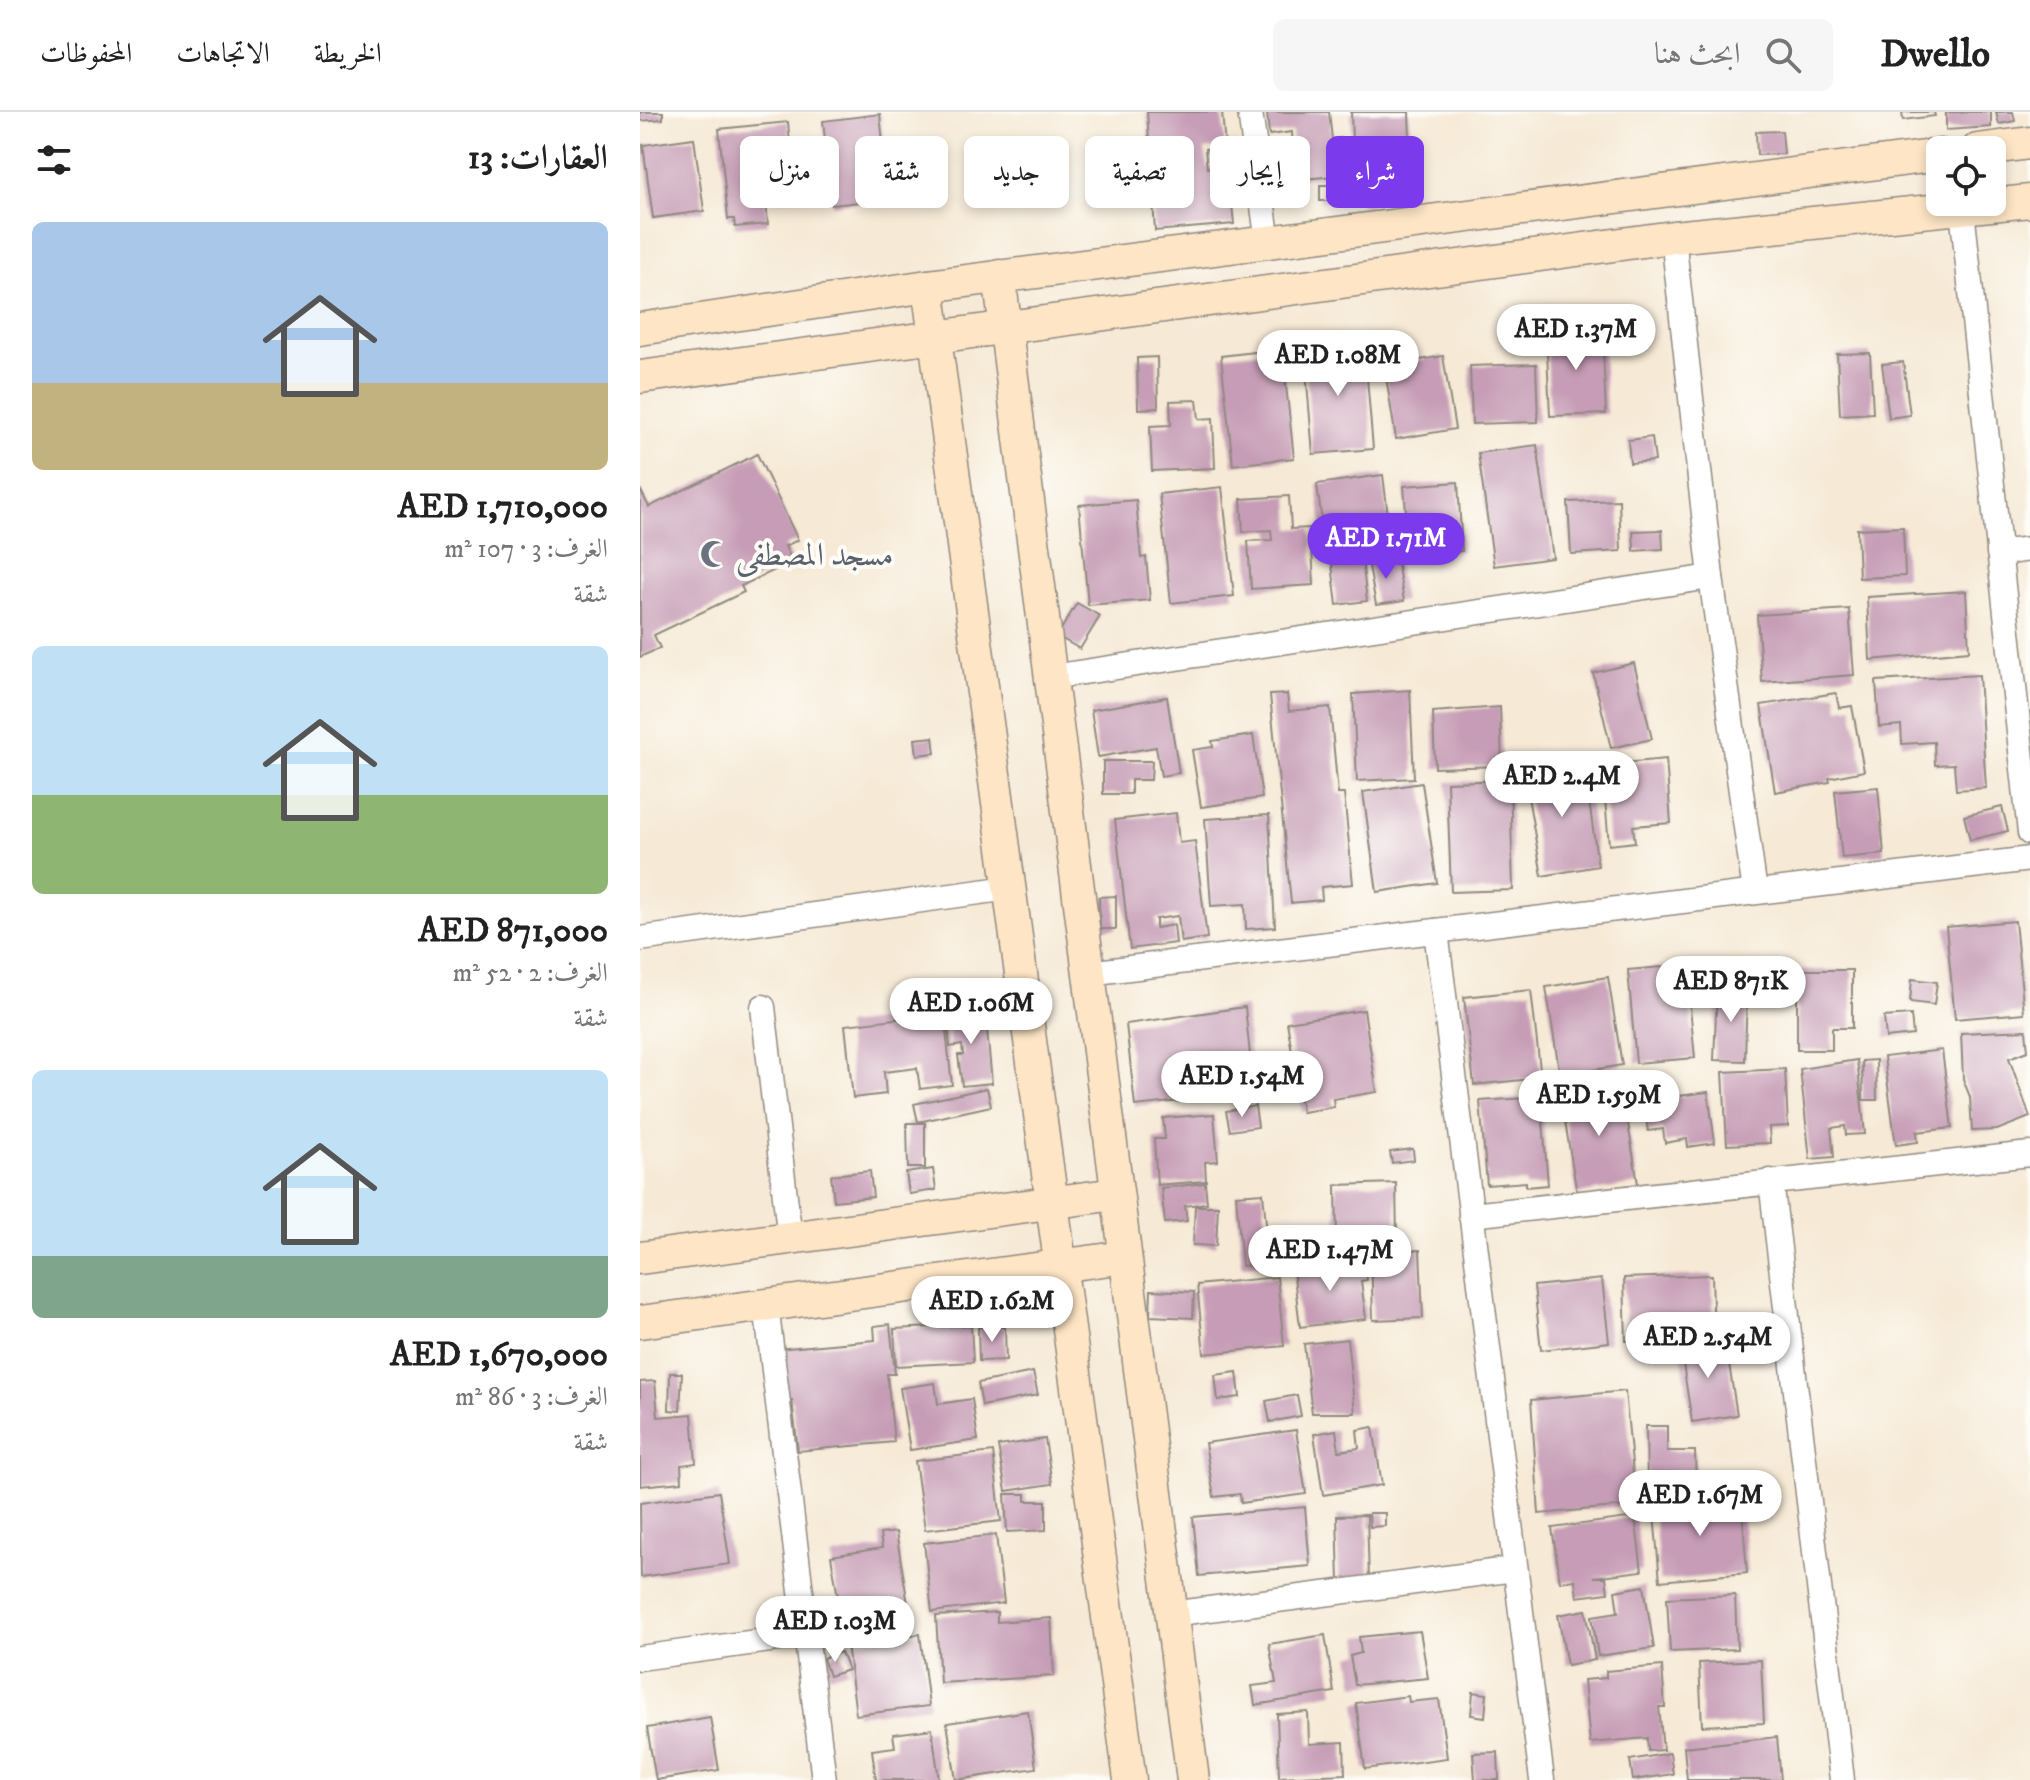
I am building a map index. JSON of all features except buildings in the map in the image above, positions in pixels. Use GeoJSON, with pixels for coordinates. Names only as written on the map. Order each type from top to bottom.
{"type":"FeatureCollection","features":[{"type":"Feature","properties":{"kind":"street"},"geometry":{"type":"LineString","coordinates":[[1250,112],[1268,243]]}},
{"type":"Feature","properties":{"kind":"street"},"geometry":{"type":"LineString","coordinates":[[2006,146],[2030,143]]}},
{"type":"Feature","properties":{"kind":"street"},"geometry":{"type":"LineString","coordinates":[[640,329],[999,276],[1926,157]]}},
{"type":"Feature","properties":{"kind":"street"},"geometry":{"type":"LineString","coordinates":[[2006,204],[2030,201]]}},
{"type":"Feature","properties":{"kind":"street"},"geometry":{"type":"LineString","coordinates":[[640,377],[1673,237],[1926,213]]}},
{"type":"Feature","properties":{"kind":"street"},"geometry":{"type":"LineString","coordinates":[[1963,216],[2030,833]]}},
{"type":"Feature","properties":{"kind":"street"},"geometry":{"type":"LineString","coordinates":[[1673,237],[1711,577],[1755,892]]}},
{"type":"Feature","properties":{"kind":"street"},"geometry":{"type":"LineString","coordinates":[[999,276],[1193,1780]]}},
{"type":"Feature","properties":{"kind":"street"},"geometry":{"type":"LineString","coordinates":[[928,286],[1130,1780]]}},
{"type":"Feature","properties":{"kind":"street"},"geometry":{"type":"LineString","coordinates":[[1999,553],[2030,549]]}},
{"type":"Feature","properties":{"kind":"street"},"geometry":{"type":"LineString","coordinates":[[1051,677],[1711,577]]}},
{"type":"Feature","properties":{"kind":"street"},"geometry":{"type":"LineString","coordinates":[[1088,973],[2030,859]]}},
{"type":"Feature","properties":{"kind":"street"},"geometry":{"type":"LineString","coordinates":[[640,939],[1009,888]]}},
{"type":"Feature","properties":{"kind":"street"},"geometry":{"type":"LineString","coordinates":[[1436,931],[1542,1780]]}},
{"type":"Feature","properties":{"kind":"street"},"geometry":{"type":"LineString","coordinates":[[763,1007],[790,1239]]}},
{"type":"Feature","properties":{"kind":"street"},"geometry":{"type":"LineString","coordinates":[[1471,1215],[2030,1154]]}},
{"type":"Feature","properties":{"kind":"street"},"geometry":{"type":"LineString","coordinates":[[1771,1181],[1842,1780]]}},
{"type":"Feature","properties":{"kind":"street"},"geometry":{"type":"LineString","coordinates":[[640,1258],[1116,1194]]}},
{"type":"Feature","properties":{"kind":"street"},"geometry":{"type":"LineString","coordinates":[[640,1322],[1125,1257]]}},
{"type":"Feature","properties":{"kind":"street"},"geometry":{"type":"LineString","coordinates":[[766,1305],[824,1780]]}},
{"type":"Feature","properties":{"kind":"street"},"geometry":{"type":"LineString","coordinates":[[1171,1614],[1515,1569]]}},
{"type":"Feature","properties":{"kind":"street"},"geometry":{"type":"LineString","coordinates":[[640,1658],[807,1635]]}},
{"type":"Feature","properties":{"kind":"place","name":"مسجد المصطفى"},"geometry":{"type":"Point","coordinates":[714,554]}}]}
